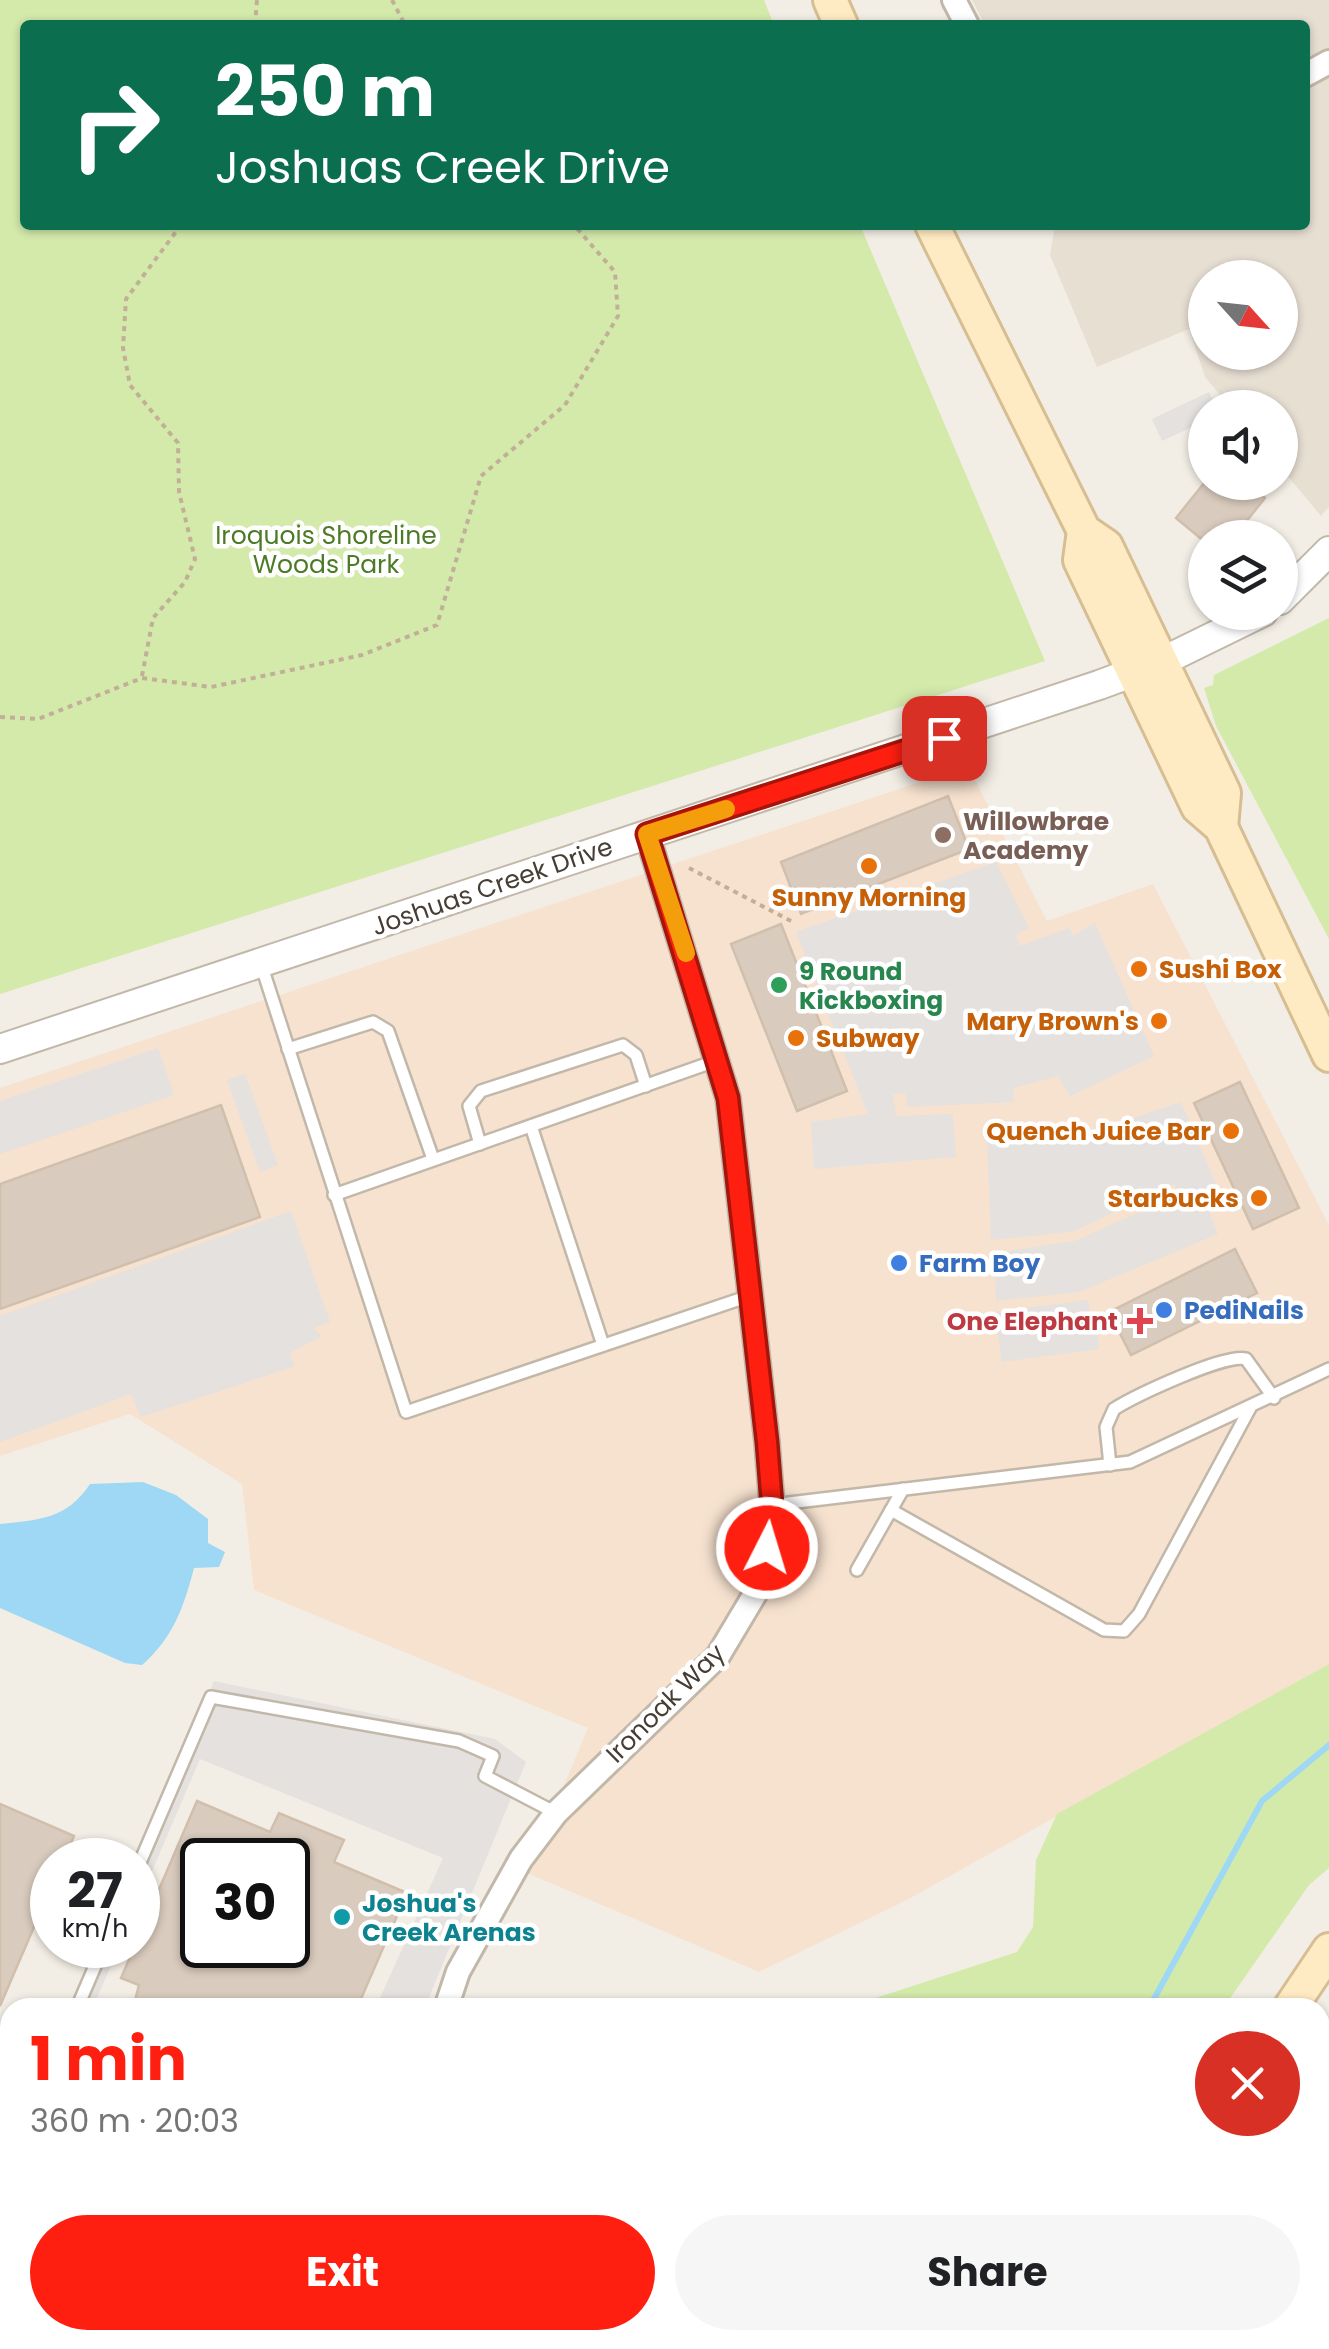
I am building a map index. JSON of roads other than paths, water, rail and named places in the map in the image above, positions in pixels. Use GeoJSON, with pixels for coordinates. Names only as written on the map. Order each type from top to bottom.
{"type":"FeatureCollection","features":[{"type":"Feature","properties":{"kind":"main road"},"geometry":{"type":"LineString","coordinates":[[934,230],[1084,531],[1106,546],[1148,667],[1224,793],[1221,827],[1329,1055]]}},
{"type":"Feature","properties":{"kind":"main road"},"geometry":{"type":"LineString","coordinates":[[1297,1998],[1329,1950]]}},
{"type":"Feature","properties":{"kind":"street"},"geometry":{"type":"LineString","coordinates":[[1298,582],[1329,551]]}},
{"type":"Feature","properties":{"kind":"street","name":"Joshuas Creek Drive"},"geometry":{"type":"LineString","coordinates":[[0,1049],[1148,667],[1225,630]]}},
{"type":"Feature","properties":{"kind":"street","name":"Ironoak Way"},"geometry":{"type":"LineString","coordinates":[[449,1998],[458,1972],[492,1906],[556,1813],[701,1676],[729,1641],[754,1594],[767,1548],[772,1505],[738,1163],[718,1060],[647,834]]}},
{"type":"Feature","properties":{"kind":"lane"},"geometry":{"type":"LineString","coordinates":[[261,963],[406,1412],[752,1295]]}},
{"type":"Feature","properties":{"kind":"lane"},"geometry":{"type":"LineString","coordinates":[[288,1048],[373,1022],[382,1025],[388,1032],[432,1160]]}},
{"type":"Feature","properties":{"kind":"lane"},"geometry":{"type":"LineString","coordinates":[[480,1144],[470,1106],[481,1091],[623,1045],[636,1055],[646,1086]]}},
{"type":"Feature","properties":{"kind":"lane"},"geometry":{"type":"LineString","coordinates":[[334,1195],[718,1060]]}},
{"type":"Feature","properties":{"kind":"lane"},"geometry":{"type":"LineString","coordinates":[[530,1126],[602,1345]]}},
{"type":"Feature","properties":{"kind":"lane"},"geometry":{"type":"LineString","coordinates":[[1110,1466],[1106,1427],[1114,1409],[1209,1367],[1239,1357],[1246,1359],[1274,1398]]}},
{"type":"Feature","properties":{"kind":"lane"},"geometry":{"type":"LineString","coordinates":[[772,1505],[1110,1466],[1161,1450],[1329,1370]]}},
{"type":"Feature","properties":{"kind":"lane"},"geometry":{"type":"LineString","coordinates":[[891,1510],[1104,1630],[1124,1631],[1139,1614],[1250,1408]]}},
{"type":"Feature","properties":{"kind":"lane"},"geometry":{"type":"LineString","coordinates":[[858,1570],[903,1488]]}},
{"type":"Feature","properties":{"kind":"lane"},"geometry":{"type":"LineString","coordinates":[[150,1838],[211,1696],[459,1741],[493,1756],[484,1776],[556,1813]]}},
{"type":"Feature","properties":{"kind":"lane"},"geometry":{"type":"LineString","coordinates":[[81,1998],[94,1968]]}},
{"type":"Feature","properties":{"kind":"water"},"geometry":{"type":"Polygon","coordinates":[[[143,1482],[176,1495],[208,1519],[208,1543],[225,1552],[219,1567],[194,1568],[176,1621],[142,1665],[125,1663],[0,1608],[0,1524],[51,1516],[72,1504],[90,1484],[143,1482]]]}},
{"type":"Feature","properties":{"kind":"waterway"},"geometry":{"type":"LineString","coordinates":[[1154,1998],[1262,1801],[1329,1745]]}},
{"type":"Feature","properties":{"kind":"place","name":"Willowbrae Academy"},"geometry":{"type":"Point","coordinates":[943,835]}},
{"type":"Feature","properties":{"kind":"place","name":"Sunny Morning"},"geometry":{"type":"Point","coordinates":[869,866]}},
{"type":"Feature","properties":{"kind":"place","name":"Sushi Box"},"geometry":{"type":"Point","coordinates":[1139,969]}},
{"type":"Feature","properties":{"kind":"place","name":"9 Round Kickboxing"},"geometry":{"type":"Point","coordinates":[779,985]}},
{"type":"Feature","properties":{"kind":"place","name":"Mary Brown's"},"geometry":{"type":"Point","coordinates":[1159,1021]}},
{"type":"Feature","properties":{"kind":"place","name":"Subway"},"geometry":{"type":"Point","coordinates":[796,1038]}},
{"type":"Feature","properties":{"kind":"place","name":"Quench Juice Bar"},"geometry":{"type":"Point","coordinates":[1231,1131]}},
{"type":"Feature","properties":{"kind":"place","name":"Starbucks"},"geometry":{"type":"Point","coordinates":[1259,1198]}},
{"type":"Feature","properties":{"kind":"place","name":"Farm Boy"},"geometry":{"type":"Point","coordinates":[899,1263]}},
{"type":"Feature","properties":{"kind":"place","name":"PediNails"},"geometry":{"type":"Point","coordinates":[1164,1310]}},
{"type":"Feature","properties":{"kind":"place","name":"One Elephant"},"geometry":{"type":"Point","coordinates":[1140,1321]}},
{"type":"Feature","properties":{"kind":"place","name":"Joshua's Creek Arenas"},"geometry":{"type":"Point","coordinates":[342,1917]}},
{"type":"Feature","properties":{"kind":"park label","name":"Iroquois Shoreline Woods Park"},"geometry":{"type":"Point","coordinates":[326,550]}}]}
